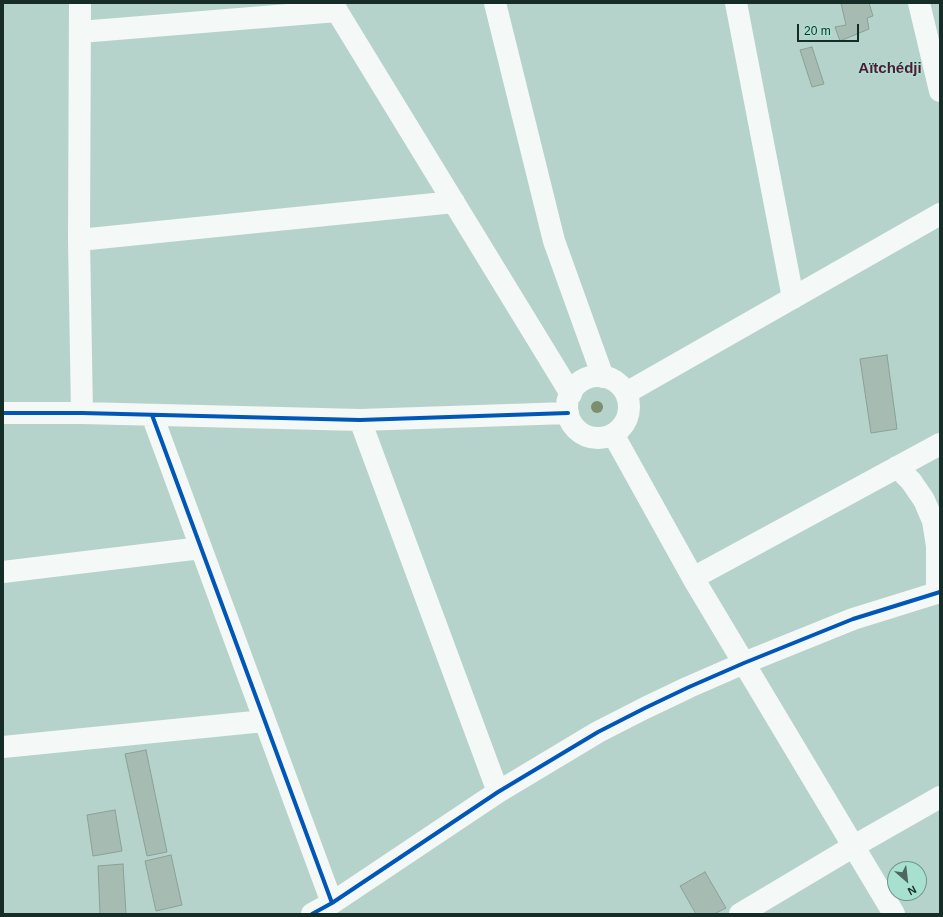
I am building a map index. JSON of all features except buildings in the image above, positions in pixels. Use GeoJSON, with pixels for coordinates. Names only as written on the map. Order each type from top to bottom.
{"type":"FeatureCollection","features":[{"type":"Feature","properties":{"kind":"street"},"geometry":{"type":"LineString","coordinates":[[80,3],[79,240],[82,413]]}},
{"type":"Feature","properties":{"kind":"street"},"geometry":{"type":"LineString","coordinates":[[495,3],[554,241],[603,377]]}},
{"type":"Feature","properties":{"kind":"street"},"geometry":{"type":"LineString","coordinates":[[736,3],[793,298]]}},
{"type":"Feature","properties":{"kind":"street"},"geometry":{"type":"LineString","coordinates":[[919,3],[940,91]]}},
{"type":"Feature","properties":{"kind":"street"},"geometry":{"type":"LineString","coordinates":[[80,32],[335,7],[454,202],[569,403],[571,422],[585,435],[594,438],[604,437],[613,434],[620,428],[628,416],[629,402],[626,393],[620,385],[603,377],[593,377],[584,380],[576,386],[569,403]]}},
{"type":"Feature","properties":{"kind":"street"},"geometry":{"type":"LineString","coordinates":[[79,240],[454,202]]}},
{"type":"Feature","properties":{"kind":"street"},"geometry":{"type":"LineString","coordinates":[[626,393],[940,214]]}},
{"type":"Feature","properties":{"kind":"street"},"geometry":{"type":"LineString","coordinates":[[3,413],[82,413],[360,420],[569,403]]}},
{"type":"Feature","properties":{"kind":"street"},"geometry":{"type":"LineString","coordinates":[[152,415],[332,903]]}},
{"type":"Feature","properties":{"kind":"street"},"geometry":{"type":"LineString","coordinates":[[360,420],[498,792]]}},
{"type":"Feature","properties":{"kind":"street"},"geometry":{"type":"LineString","coordinates":[[613,434],[693,578],[894,914]]}},
{"type":"Feature","properties":{"kind":"street"},"geometry":{"type":"LineString","coordinates":[[693,578],[940,444]]}},
{"type":"Feature","properties":{"kind":"street"},"geometry":{"type":"LineString","coordinates":[[312,914],[332,903],[498,792],[598,732],[689,687],[744,663],[853,619],[938,592],[937,546],[933,521],[924,500],[897,467]]}},
{"type":"Feature","properties":{"kind":"street"},"geometry":{"type":"LineString","coordinates":[[3,572],[201,548]]}},
{"type":"Feature","properties":{"kind":"street"},"geometry":{"type":"LineString","coordinates":[[3,747],[264,720]]}},
{"type":"Feature","properties":{"kind":"street"},"geometry":{"type":"LineString","coordinates":[[740,914],[940,797]]}},
{"type":"Feature","properties":{"kind":"cycle path"},"geometry":{"type":"LineString","coordinates":[[3,413],[82,413],[360,420],[568,413]]}},
{"type":"Feature","properties":{"kind":"cycle path"},"geometry":{"type":"LineString","coordinates":[[152,415],[332,903]]}},
{"type":"Feature","properties":{"kind":"cycle path"},"geometry":{"type":"LineString","coordinates":[[312,914],[332,903],[498,792],[598,732],[689,687],[744,663],[853,619],[940,592]]}},
{"type":"Feature","properties":{"kind":"district","name":"Aïtchédji"},"geometry":{"type":"Point","coordinates":[890,69]}}]}
